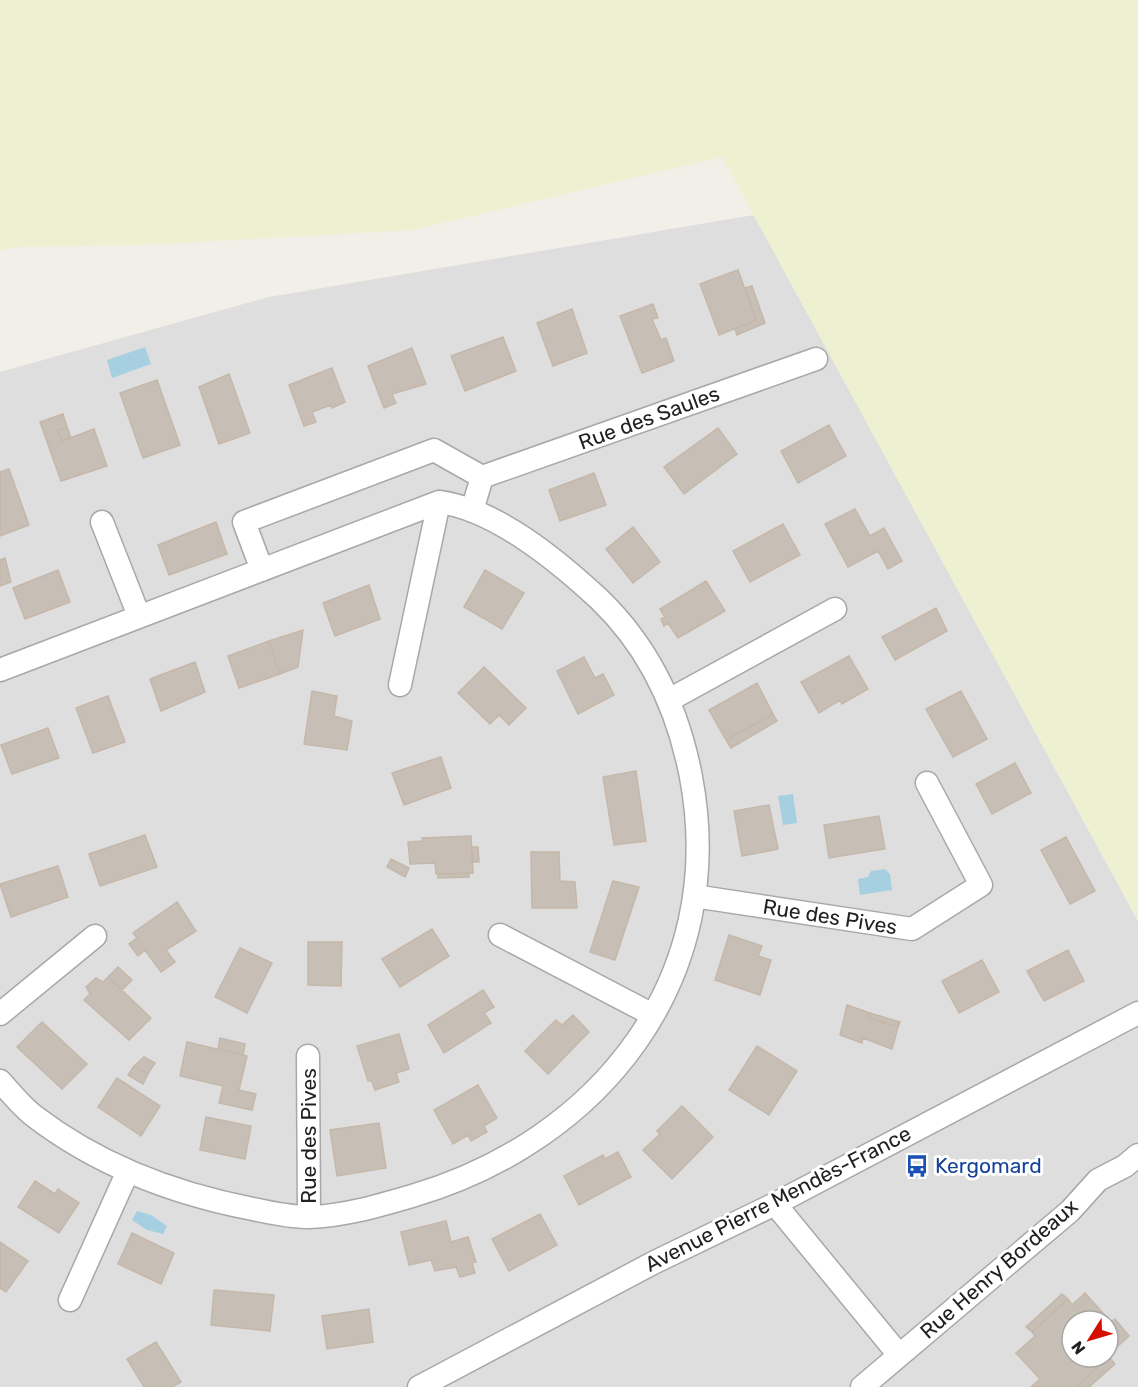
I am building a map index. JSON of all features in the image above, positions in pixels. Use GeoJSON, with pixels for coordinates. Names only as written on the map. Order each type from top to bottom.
{"type":"FeatureCollection","features":[{"type":"Feature","properties":{"kind":"street","name":"Rue des Saules"},"geometry":{"type":"LineString","coordinates":[[482,477],[816,359]]}},
{"type":"Feature","properties":{"kind":"street"},"geometry":{"type":"LineString","coordinates":[[262,570],[244,522],[434,450],[482,477],[456,506],[400,684]]}},
{"type":"Feature","properties":{"kind":"street"},"geometry":{"type":"LineString","coordinates":[[0,670],[262,570],[456,506]]}},
{"type":"Feature","properties":{"kind":"street","name":"Rue des Pives"},"geometry":{"type":"LineString","coordinates":[[0,1081],[32,1115],[87,1151],[128,1171],[214,1201],[283,1215],[309,1217],[357,1212],[421,1193],[506,1159],[560,1124],[613,1072],[653,1015],[684,944],[694,896],[699,857],[696,802],[682,734],[669,700],[632,636],[607,607],[566,569],[490,519],[456,506]]}},
{"type":"Feature","properties":{"kind":"street"},"geometry":{"type":"LineString","coordinates":[[102,522],[139,616]]}},
{"type":"Feature","properties":{"kind":"street"},"geometry":{"type":"LineString","coordinates":[[669,700],[836,609]]}},
{"type":"Feature","properties":{"kind":"street","name":"Rue des Pives"},"geometry":{"type":"LineString","coordinates":[[694,896],[912,929],[981,885],[927,783]]}},
{"type":"Feature","properties":{"kind":"street"},"geometry":{"type":"LineString","coordinates":[[500,935],[653,1015]]}},
{"type":"Feature","properties":{"kind":"street"},"geometry":{"type":"LineString","coordinates":[[0,1014],[95,936]]}},
{"type":"Feature","properties":{"kind":"street","name":"Avenue Pierre Mendès-France"},"geometry":{"type":"LineString","coordinates":[[419,1387],[655,1262],[775,1204],[1138,1013]]}},
{"type":"Feature","properties":{"kind":"street","name":"Rue des Pives"},"geometry":{"type":"LineString","coordinates":[[308,1056],[309,1217]]}},
{"type":"Feature","properties":{"kind":"street","name":"Rue Henry Bordeaux"},"geometry":{"type":"LineString","coordinates":[[862,1387],[1070,1211],[1098,1180],[1125,1166],[1138,1155]]}},
{"type":"Feature","properties":{"kind":"street"},"geometry":{"type":"LineString","coordinates":[[70,1300],[128,1171]]}},
{"type":"Feature","properties":{"kind":"street"},"geometry":{"type":"LineString","coordinates":[[775,1204],[899,1355]]}},
{"type":"Feature","properties":{"kind":"shaded area"},"geometry":{"type":"Polygon","coordinates":[[[754,215],[1138,921],[1138,1387],[0,1387],[0,372],[269,297],[754,215]]]}},
{"type":"Feature","properties":{"kind":"green space"},"geometry":{"type":"Polygon","coordinates":[[[0,0],[1138,0],[1138,921],[722,157],[413,230],[145,245],[19,247],[0,250],[0,0]]]}},
{"type":"Feature","properties":{"kind":"water"},"geometry":{"type":"Polygon","coordinates":[[[145,347],[151,364],[112,378],[107,360],[145,347]]]}},
{"type":"Feature","properties":{"kind":"water"},"geometry":{"type":"Polygon","coordinates":[[[793,794],[797,823],[783,825],[778,796],[793,794]]]}},
{"type":"Feature","properties":{"kind":"water"},"geometry":{"type":"Polygon","coordinates":[[[885,869],[890,874],[892,890],[860,895],[858,879],[868,877],[871,871],[885,869]]]}},
{"type":"Feature","properties":{"kind":"water"},"geometry":{"type":"Polygon","coordinates":[[[137,1211],[151,1215],[167,1226],[163,1234],[147,1230],[132,1220],[137,1211]]]}},
{"type":"Feature","properties":{"kind":"building"},"geometry":{"type":"Polygon","coordinates":[[[738,270],[756,320],[719,335],[700,284],[738,270]]]}},
{"type":"Feature","properties":{"kind":"building"},"geometry":{"type":"Polygon","coordinates":[[[752,286],[765,323],[737,335],[735,329],[756,320],[745,288],[752,286]]]}},
{"type":"Feature","properties":{"kind":"building"},"geometry":{"type":"Polygon","coordinates":[[[653,304],[658,318],[652,319],[661,340],[666,338],[674,361],[642,373],[620,316],[653,304]]]}},
{"type":"Feature","properties":{"kind":"building"},"geometry":{"type":"Polygon","coordinates":[[[572,309],[587,353],[553,366],[537,323],[572,309]]]}},
{"type":"Feature","properties":{"kind":"building"},"geometry":{"type":"Polygon","coordinates":[[[503,337],[516,371],[465,391],[451,356],[503,337]]]}},
{"type":"Feature","properties":{"kind":"building"},"geometry":{"type":"Polygon","coordinates":[[[412,348],[426,384],[392,394],[396,403],[384,408],[368,366],[412,348]]]}},
{"type":"Feature","properties":{"kind":"building"},"geometry":{"type":"Polygon","coordinates":[[[332,368],[345,402],[332,408],[331,405],[312,412],[316,422],[304,426],[289,385],[332,368]]]}},
{"type":"Feature","properties":{"kind":"building"},"geometry":{"type":"Polygon","coordinates":[[[229,374],[250,433],[219,444],[199,387],[229,374]]]}},
{"type":"Feature","properties":{"kind":"building"},"geometry":{"type":"Polygon","coordinates":[[[157,380],[180,445],[143,458],[120,393],[157,380]]]}},
{"type":"Feature","properties":{"kind":"building"},"geometry":{"type":"Polygon","coordinates":[[[63,414],[67,427],[58,430],[62,441],[94,429],[107,466],[61,481],[40,422],[63,414]]]}},
{"type":"Feature","properties":{"kind":"building"},"geometry":{"type":"Polygon","coordinates":[[[829,425],[846,456],[798,483],[781,451],[829,425]]]}},
{"type":"Feature","properties":{"kind":"building"},"geometry":{"type":"Polygon","coordinates":[[[67,427],[71,438],[62,441],[58,430],[67,427]]]}},
{"type":"Feature","properties":{"kind":"building"},"geometry":{"type":"Polygon","coordinates":[[[718,428],[737,454],[684,494],[664,467],[718,428]]]}},
{"type":"Feature","properties":{"kind":"building"},"geometry":{"type":"Polygon","coordinates":[[[9,469],[29,525],[0,536],[0,472],[9,469]]]}},
{"type":"Feature","properties":{"kind":"building"},"geometry":{"type":"Polygon","coordinates":[[[594,473],[606,505],[560,521],[549,490],[594,473]]]}},
{"type":"Feature","properties":{"kind":"building"},"geometry":{"type":"Polygon","coordinates":[[[855,509],[870,536],[884,528],[902,561],[888,569],[878,551],[848,567],[825,524],[855,509]]]}},
{"type":"Feature","properties":{"kind":"building"},"geometry":{"type":"Polygon","coordinates":[[[216,522],[227,554],[169,575],[158,545],[216,522]]]}},
{"type":"Feature","properties":{"kind":"building"},"geometry":{"type":"Polygon","coordinates":[[[783,524],[800,555],[750,582],[733,551],[783,524]]]}},
{"type":"Feature","properties":{"kind":"building"},"geometry":{"type":"Polygon","coordinates":[[[633,527],[660,562],[633,583],[606,549],[633,527]]]}},
{"type":"Feature","properties":{"kind":"building"},"geometry":{"type":"Polygon","coordinates":[[[5,558],[11,582],[0,586],[0,560],[5,558]]]}},
{"type":"Feature","properties":{"kind":"building"},"geometry":{"type":"Polygon","coordinates":[[[58,570],[70,602],[25,619],[13,588],[58,570]]]}},
{"type":"Feature","properties":{"kind":"building"},"geometry":{"type":"Polygon","coordinates":[[[485,570],[524,593],[502,629],[464,607],[485,570]]]}},
{"type":"Feature","properties":{"kind":"building"},"geometry":{"type":"Polygon","coordinates":[[[706,581],[725,611],[678,638],[668,623],[664,626],[661,619],[665,617],[660,609],[706,581]]]}},
{"type":"Feature","properties":{"kind":"building"},"geometry":{"type":"Polygon","coordinates":[[[369,585],[380,619],[335,636],[323,603],[369,585]]]}},
{"type":"Feature","properties":{"kind":"building"},"geometry":{"type":"Polygon","coordinates":[[[936,608],[947,631],[895,660],[882,637],[936,608]]]}},
{"type":"Feature","properties":{"kind":"building"},"geometry":{"type":"Polygon","coordinates":[[[303,630],[298,667],[280,674],[269,641],[303,630]]]}},
{"type":"Feature","properties":{"kind":"building"},"geometry":{"type":"Polygon","coordinates":[[[269,641],[280,674],[239,688],[228,656],[269,641]]]}},
{"type":"Feature","properties":{"kind":"building"},"geometry":{"type":"Polygon","coordinates":[[[849,656],[868,689],[842,704],[840,700],[819,713],[801,682],[849,656]]]}},
{"type":"Feature","properties":{"kind":"building"},"geometry":{"type":"Polygon","coordinates":[[[584,657],[595,678],[603,674],[614,695],[578,714],[557,671],[584,657]]]}},
{"type":"Feature","properties":{"kind":"building"},"geometry":{"type":"Polygon","coordinates":[[[195,662],[205,692],[161,711],[150,679],[195,662]]]}},
{"type":"Feature","properties":{"kind":"building"},"geometry":{"type":"Polygon","coordinates":[[[484,667],[526,708],[509,725],[499,715],[490,724],[458,693],[484,667]]]}},
{"type":"Feature","properties":{"kind":"building"},"geometry":{"type":"Polygon","coordinates":[[[757,683],[773,714],[726,740],[709,710],[757,683]]]}},
{"type":"Feature","properties":{"kind":"building"},"geometry":{"type":"Polygon","coordinates":[[[312,691],[337,696],[334,716],[352,721],[347,750],[304,744],[312,691]]]}},
{"type":"Feature","properties":{"kind":"building"},"geometry":{"type":"Polygon","coordinates":[[[961,691],[987,739],[953,757],[926,709],[961,691]]]}},
{"type":"Feature","properties":{"kind":"building"},"geometry":{"type":"Polygon","coordinates":[[[108,696],[125,742],[93,753],[76,708],[108,696]]]}},
{"type":"Feature","properties":{"kind":"building"},"geometry":{"type":"Polygon","coordinates":[[[773,714],[777,721],[731,748],[726,740],[773,714]]]}},
{"type":"Feature","properties":{"kind":"building"},"geometry":{"type":"Polygon","coordinates":[[[48,728],[59,758],[12,774],[1,745],[48,728]]]}},
{"type":"Feature","properties":{"kind":"building"},"geometry":{"type":"Polygon","coordinates":[[[441,757],[451,788],[404,805],[392,773],[441,757]]]}},
{"type":"Feature","properties":{"kind":"building"},"geometry":{"type":"Polygon","coordinates":[[[1015,763],[1031,793],[992,814],[976,784],[1015,763]]]}},
{"type":"Feature","properties":{"kind":"building"},"geometry":{"type":"Polygon","coordinates":[[[636,771],[646,841],[614,845],[603,777],[636,771]]]}},
{"type":"Feature","properties":{"kind":"building"},"geometry":{"type":"Polygon","coordinates":[[[769,805],[778,849],[742,856],[734,811],[769,805]]]}},
{"type":"Feature","properties":{"kind":"building"},"geometry":{"type":"Polygon","coordinates":[[[879,816],[885,849],[829,858],[824,825],[879,816]]]}},
{"type":"Feature","properties":{"kind":"building"},"geometry":{"type":"Polygon","coordinates":[[[145,835],[157,867],[100,886],[89,854],[145,835]]]}},
{"type":"Feature","properties":{"kind":"building"},"geometry":{"type":"Polygon","coordinates":[[[471,836],[473,873],[436,874],[435,863],[410,864],[408,842],[423,841],[422,838],[471,836]]]}},
{"type":"Feature","properties":{"kind":"building"},"geometry":{"type":"Polygon","coordinates":[[[1066,837],[1095,891],[1070,904],[1041,850],[1066,837]]]}},
{"type":"Feature","properties":{"kind":"building"},"geometry":{"type":"Polygon","coordinates":[[[472,847],[478,847],[479,862],[473,862],[472,847]]]}},
{"type":"Feature","properties":{"kind":"building"},"geometry":{"type":"Polygon","coordinates":[[[531,852],[559,852],[560,881],[575,882],[577,908],[532,908],[531,852]]]}},
{"type":"Feature","properties":{"kind":"building"},"geometry":{"type":"Polygon","coordinates":[[[391,859],[409,868],[405,877],[387,867],[391,859]]]}},
{"type":"Feature","properties":{"kind":"building"},"geometry":{"type":"Polygon","coordinates":[[[58,866],[68,897],[11,917],[0,884],[58,866]]]}},
{"type":"Feature","properties":{"kind":"building"},"geometry":{"type":"Polygon","coordinates":[[[469,873],[469,877],[438,878],[438,874],[469,873]]]}},
{"type":"Feature","properties":{"kind":"building"},"geometry":{"type":"Polygon","coordinates":[[[613,881],[639,887],[615,960],[590,952],[613,881]]]}},
{"type":"Feature","properties":{"kind":"building"},"geometry":{"type":"Polygon","coordinates":[[[177,902],[196,931],[166,950],[175,962],[161,972],[145,950],[138,956],[129,944],[137,938],[133,933],[177,902]]]}},
{"type":"Feature","properties":{"kind":"building"},"geometry":{"type":"Polygon","coordinates":[[[432,929],[449,956],[400,987],[382,959],[432,929]]]}},
{"type":"Feature","properties":{"kind":"building"},"geometry":{"type":"Polygon","coordinates":[[[729,935],[762,946],[758,956],[771,960],[760,995],[715,980],[729,935]]]}},
{"type":"Feature","properties":{"kind":"building"},"geometry":{"type":"Polygon","coordinates":[[[308,942],[342,942],[341,986],[308,985],[308,942]]]}},
{"type":"Feature","properties":{"kind":"building"},"geometry":{"type":"Polygon","coordinates":[[[240,948],[272,963],[247,1013],[215,997],[240,948]]]}},
{"type":"Feature","properties":{"kind":"building"},"geometry":{"type":"Polygon","coordinates":[[[1068,950],[1084,981],[1044,1001],[1027,971],[1068,950]]]}},
{"type":"Feature","properties":{"kind":"building"},"geometry":{"type":"Polygon","coordinates":[[[982,960],[999,992],[959,1013],[942,981],[982,960]]]}},
{"type":"Feature","properties":{"kind":"building"},"geometry":{"type":"Polygon","coordinates":[[[118,967],[132,980],[122,990],[108,977],[118,967]]]}},
{"type":"Feature","properties":{"kind":"building"},"geometry":{"type":"Polygon","coordinates":[[[108,977],[151,1018],[129,1040],[84,1000],[90,994],[86,987],[96,978],[103,982],[108,977]]]}},
{"type":"Feature","properties":{"kind":"building"},"geometry":{"type":"Polygon","coordinates":[[[483,990],[494,1007],[484,1013],[491,1023],[444,1053],[428,1025],[483,990]]]}},
{"type":"Feature","properties":{"kind":"building"},"geometry":{"type":"Polygon","coordinates":[[[847,1005],[870,1013],[868,1018],[898,1027],[892,1049],[863,1038],[862,1043],[840,1035],[847,1005]]]}},
{"type":"Feature","properties":{"kind":"building"},"geometry":{"type":"Polygon","coordinates":[[[870,1013],[900,1022],[898,1027],[868,1018],[870,1013]]]}},
{"type":"Feature","properties":{"kind":"building"},"geometry":{"type":"Polygon","coordinates":[[[573,1015],[589,1032],[548,1074],[525,1051],[556,1020],[562,1025],[573,1015]]]}},
{"type":"Feature","properties":{"kind":"building"},"geometry":{"type":"Polygon","coordinates":[[[42,1022],[87,1064],[62,1089],[17,1047],[42,1022]]]}},
{"type":"Feature","properties":{"kind":"building"},"geometry":{"type":"Polygon","coordinates":[[[399,1034],[409,1069],[396,1073],[399,1082],[375,1090],[371,1080],[368,1081],[357,1046],[399,1034]]]}},
{"type":"Feature","properties":{"kind":"building"},"geometry":{"type":"Polygon","coordinates":[[[220,1038],[245,1044],[243,1055],[218,1049],[220,1038]]]}},
{"type":"Feature","properties":{"kind":"building"},"geometry":{"type":"Polygon","coordinates":[[[187,1042],[247,1056],[239,1090],[256,1094],[252,1110],[219,1103],[223,1086],[180,1076],[187,1042]]]}},
{"type":"Feature","properties":{"kind":"building"},"geometry":{"type":"Polygon","coordinates":[[[757,1046],[797,1071],[769,1115],[729,1090],[757,1046]]]}},
{"type":"Feature","properties":{"kind":"building"},"geometry":{"type":"Polygon","coordinates":[[[144,1057],[155,1063],[148,1074],[134,1066],[144,1057]]]}},
{"type":"Feature","properties":{"kind":"building"},"geometry":{"type":"Polygon","coordinates":[[[134,1066],[148,1074],[143,1084],[128,1075],[134,1066]]]}},
{"type":"Feature","properties":{"kind":"building"},"geometry":{"type":"Polygon","coordinates":[[[117,1078],[160,1106],[141,1136],[98,1107],[117,1078]]]}},
{"type":"Feature","properties":{"kind":"building"},"geometry":{"type":"Polygon","coordinates":[[[478,1085],[497,1118],[484,1126],[487,1132],[471,1141],[468,1135],[453,1144],[434,1110],[478,1085]]]}},
{"type":"Feature","properties":{"kind":"building"},"geometry":{"type":"Polygon","coordinates":[[[682,1106],[713,1137],[672,1179],[643,1150],[660,1134],[657,1131],[682,1106]]]}},
{"type":"Feature","properties":{"kind":"building"},"geometry":{"type":"Polygon","coordinates":[[[206,1117],[251,1126],[245,1159],[200,1150],[206,1117]]]}},
{"type":"Feature","properties":{"kind":"building"},"geometry":{"type":"Polygon","coordinates":[[[379,1123],[386,1168],[337,1176],[330,1130],[379,1123]]]}},
{"type":"Feature","properties":{"kind":"building"},"geometry":{"type":"Polygon","coordinates":[[[618,1152],[631,1177],[579,1205],[564,1176],[603,1155],[605,1159],[618,1152]]]}},
{"type":"Feature","properties":{"kind":"building"},"geometry":{"type":"Polygon","coordinates":[[[35,1181],[55,1194],[58,1189],[79,1203],[59,1233],[18,1207],[35,1181]]]}},
{"type":"Feature","properties":{"kind":"building"},"geometry":{"type":"Polygon","coordinates":[[[540,1214],[557,1245],[509,1271],[492,1239],[540,1214]]]}},
{"type":"Feature","properties":{"kind":"building"},"geometry":{"type":"Polygon","coordinates":[[[446,1221],[451,1242],[468,1237],[476,1262],[472,1263],[475,1273],[460,1277],[456,1267],[435,1271],[431,1260],[409,1265],[401,1232],[446,1221]]]}},
{"type":"Feature","properties":{"kind":"building"},"geometry":{"type":"Polygon","coordinates":[[[132,1233],[174,1253],[161,1284],[118,1264],[132,1233]]]}},
{"type":"Feature","properties":{"kind":"building"},"geometry":{"type":"Polygon","coordinates":[[[0,1242],[28,1261],[6,1292],[0,1288],[0,1242]]]}},
{"type":"Feature","properties":{"kind":"building"},"geometry":{"type":"Polygon","coordinates":[[[214,1290],[274,1295],[270,1331],[211,1325],[214,1290]]]}},
{"type":"Feature","properties":{"kind":"building"},"geometry":{"type":"Polygon","coordinates":[[[1085,1293],[1099,1309],[1060,1309],[1060,1369],[1096,1369],[1076,1387],[1031,1387],[1040,1379],[1016,1353],[1035,1336],[1032,1332],[1068,1299],[1072,1305],[1085,1293]]]}},
{"type":"Feature","properties":{"kind":"building"},"geometry":{"type":"Polygon","coordinates":[[[1062,1294],[1068,1299],[1032,1332],[1026,1327],[1062,1294]]]}},
{"type":"Feature","properties":{"kind":"building"},"geometry":{"type":"Polygon","coordinates":[[[369,1309],[373,1342],[327,1349],[322,1316],[369,1309]]]}},
{"type":"Feature","properties":{"kind":"building"},"geometry":{"type":"Polygon","coordinates":[[[1120,1325],[1129,1336],[1120,1344],[1120,1325]]]}},
{"type":"Feature","properties":{"kind":"building"},"geometry":{"type":"Polygon","coordinates":[[[156,1342],[181,1382],[172,1387],[144,1387],[127,1359],[156,1342]]]}},
{"type":"Feature","properties":{"kind":"building"},"geometry":{"type":"Polygon","coordinates":[[[1096,1369],[1109,1369],[1089,1387],[1076,1387],[1096,1369]]]}},
{"type":"Feature","properties":{"kind":"place","name":"Kergomard"},"geometry":{"type":"Point","coordinates":[917,1166]}}]}
